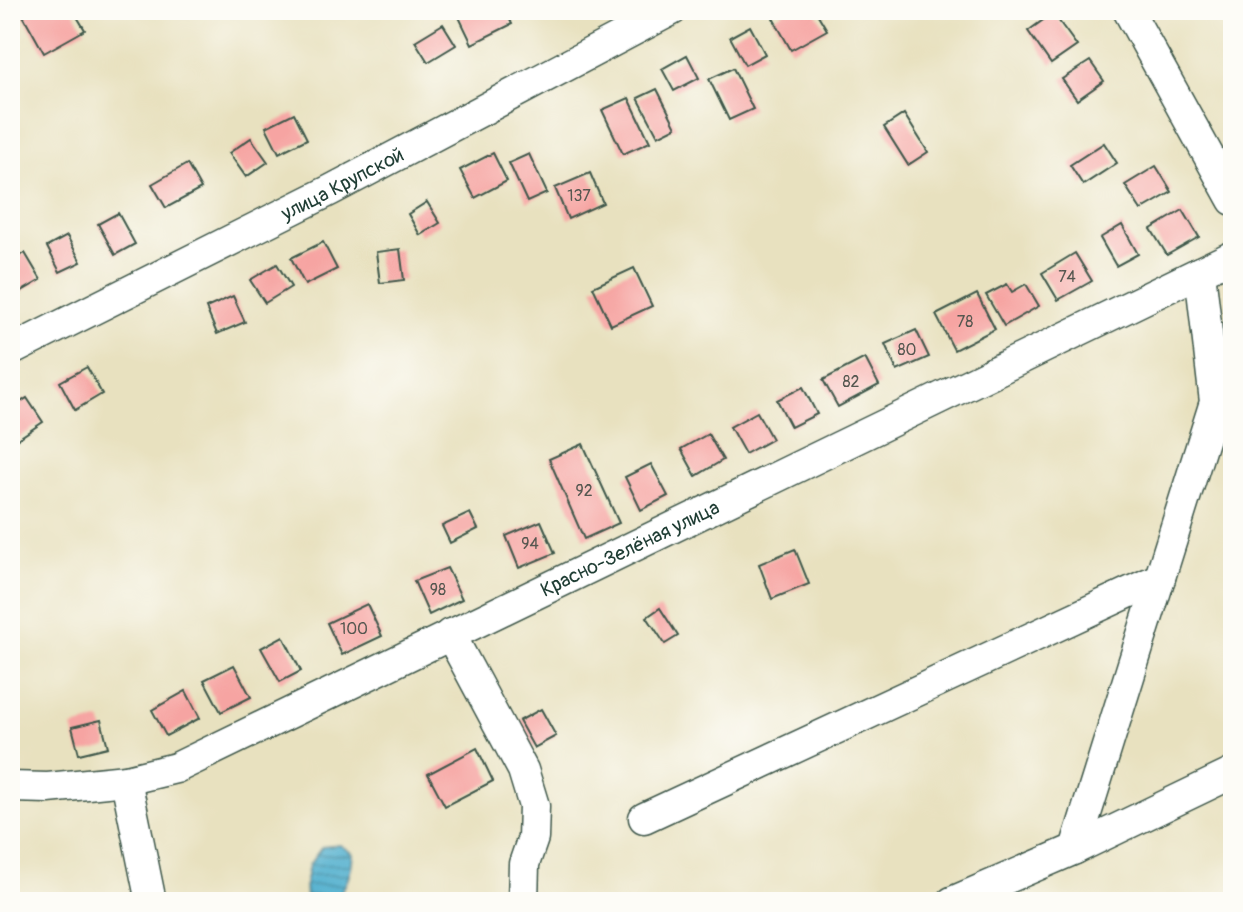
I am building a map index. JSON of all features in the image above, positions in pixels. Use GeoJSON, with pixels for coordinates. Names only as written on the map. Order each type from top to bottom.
{"type":"FeatureCollection","features":[{"type":"Feature","properties":{"kind":"street","name":"улица Крупской"},"geometry":{"type":"LineString","coordinates":[[10,351],[331,190],[672,10]]}},
{"type":"Feature","properties":{"kind":"street"},"geometry":{"type":"LineString","coordinates":[[1128,10],[1233,200]]}},
{"type":"Feature","properties":{"kind":"street","name":"Красно-Зелёная улица"},"geometry":{"type":"LineString","coordinates":[[10,787],[48,788],[126,780],[176,768],[1233,256]]}},
{"type":"Feature","properties":{"kind":"street"},"geometry":{"type":"LineString","coordinates":[[1075,849],[1215,402],[1200,272]]}},
{"type":"Feature","properties":{"kind":"street"},"geometry":{"type":"LineString","coordinates":[[644,818],[1160,578]]}},
{"type":"Feature","properties":{"kind":"street"},"geometry":{"type":"LineString","coordinates":[[450,634],[523,770],[534,806],[533,838],[524,864],[523,902]]}},
{"type":"Feature","properties":{"kind":"street"},"geometry":{"type":"LineString","coordinates":[[952,902],[1075,849],[1233,773]]}},
{"type":"Feature","properties":{"kind":"street"},"geometry":{"type":"LineString","coordinates":[[126,780],[151,902]]}},
{"type":"Feature","properties":{"kind":"water"},"geometry":{"type":"Polygon","coordinates":[[[340,845],[353,854],[345,885],[332,902],[308,902],[305,884],[309,865],[322,847],[340,845]]]}},
{"type":"Feature","properties":{"kind":"building"},"geometry":{"type":"Polygon","coordinates":[[[20,10],[73,10],[85,30],[44,53],[20,10]]]}},
{"type":"Feature","properties":{"kind":"building"},"geometry":{"type":"Polygon","coordinates":[[[472,10],[505,10],[512,24],[472,44],[459,17],[472,10]]]}},
{"type":"Feature","properties":{"kind":"building"},"geometry":{"type":"Polygon","coordinates":[[[787,10],[815,10],[827,30],[791,50],[773,18],[787,10]]]}},
{"type":"Feature","properties":{"kind":"building"},"geometry":{"type":"Polygon","coordinates":[[[1053,13],[1077,46],[1051,64],[1028,31],[1053,13]]]}},
{"type":"Feature","properties":{"kind":"building"},"geometry":{"type":"Polygon","coordinates":[[[443,24],[456,45],[428,62],[415,41],[443,24]]]}},
{"type":"Feature","properties":{"kind":"building"},"geometry":{"type":"Polygon","coordinates":[[[750,26],[765,54],[745,65],[730,37],[750,26]]]}},
{"type":"Feature","properties":{"kind":"building"},"geometry":{"type":"Polygon","coordinates":[[[687,55],[699,78],[674,91],[662,69],[687,55]]]}},
{"type":"Feature","properties":{"kind":"building"},"geometry":{"type":"Polygon","coordinates":[[[1090,61],[1104,81],[1077,100],[1062,79],[1090,61]]]}},
{"type":"Feature","properties":{"kind":"building"},"geometry":{"type":"Polygon","coordinates":[[[733,68],[753,109],[729,120],[709,79],[733,68]]]}},
{"type":"Feature","properties":{"kind":"building"},"geometry":{"type":"Polygon","coordinates":[[[657,89],[676,127],[658,136],[638,98],[657,89]]]}},
{"type":"Feature","properties":{"kind":"building"},"geometry":{"type":"Polygon","coordinates":[[[629,98],[650,142],[623,154],[602,110],[629,98]]]}},
{"type":"Feature","properties":{"kind":"building"},"geometry":{"type":"Polygon","coordinates":[[[294,113],[307,139],[279,153],[266,127],[294,113]]]}},
{"type":"Feature","properties":{"kind":"building"},"geometry":{"type":"Polygon","coordinates":[[[904,114],[928,152],[908,165],[884,127],[904,114]]]}},
{"type":"Feature","properties":{"kind":"building"},"geometry":{"type":"Polygon","coordinates":[[[251,138],[268,162],[246,177],[229,153],[251,138]]]}},
{"type":"Feature","properties":{"kind":"building"},"geometry":{"type":"Polygon","coordinates":[[[1104,143],[1117,163],[1083,185],[1070,165],[1104,143]]]}},
{"type":"Feature","properties":{"kind":"building"},"geometry":{"type":"Polygon","coordinates":[[[493,153],[507,181],[475,198],[460,170],[493,153]]]}},
{"type":"Feature","properties":{"kind":"building"},"geometry":{"type":"Polygon","coordinates":[[[529,154],[547,193],[527,202],[509,163],[529,154]]]}},
{"type":"Feature","properties":{"kind":"building"},"geometry":{"type":"Polygon","coordinates":[[[187,164],[201,189],[166,208],[152,184],[187,164]]]}},
{"type":"Feature","properties":{"kind":"building"},"geometry":{"type":"Polygon","coordinates":[[[1156,166],[1172,192],[1141,210],[1125,185],[1156,166]]]}},
{"type":"Feature","properties":{"kind":"building"},"geometry":{"type":"Polygon","coordinates":[[[590,173],[603,203],[568,219],[555,188],[590,173]]]}},
{"type":"Feature","properties":{"kind":"building"},"geometry":{"type":"Polygon","coordinates":[[[427,202],[440,223],[420,235],[408,214],[427,202]]]}},
{"type":"Feature","properties":{"kind":"building"},"geometry":{"type":"Polygon","coordinates":[[[1183,210],[1199,237],[1167,255],[1151,229],[1183,210]]]}},
{"type":"Feature","properties":{"kind":"building"},"geometry":{"type":"Polygon","coordinates":[[[118,213],[135,244],[115,255],[98,224],[118,213]]]}},
{"type":"Feature","properties":{"kind":"building"},"geometry":{"type":"Polygon","coordinates":[[[1122,225],[1138,254],[1116,266],[1100,238],[1122,225]]]}},
{"type":"Feature","properties":{"kind":"building"},"geometry":{"type":"Polygon","coordinates":[[[67,236],[81,262],[60,272],[47,247],[67,236]]]}},
{"type":"Feature","properties":{"kind":"building"},"geometry":{"type":"Polygon","coordinates":[[[323,242],[337,269],[305,285],[291,258],[323,242]]]}},
{"type":"Feature","properties":{"kind":"building"},"geometry":{"type":"Polygon","coordinates":[[[400,249],[404,280],[380,283],[376,252],[400,249]]]}},
{"type":"Feature","properties":{"kind":"building"},"geometry":{"type":"Polygon","coordinates":[[[25,253],[41,280],[17,294],[10,282],[10,262],[25,253]]]}},
{"type":"Feature","properties":{"kind":"building"},"geometry":{"type":"Polygon","coordinates":[[[1075,253],[1092,281],[1058,300],[1042,273],[1075,253]]]}},
{"type":"Feature","properties":{"kind":"building"},"geometry":{"type":"Polygon","coordinates":[[[277,264],[291,287],[265,303],[250,280],[277,264]]]}},
{"type":"Feature","properties":{"kind":"building"},"geometry":{"type":"Polygon","coordinates":[[[634,268],[652,306],[611,325],[593,287],[634,268]]]}},
{"type":"Feature","properties":{"kind":"building"},"geometry":{"type":"Polygon","coordinates":[[[1007,284],[1012,292],[1026,284],[1039,306],[1004,326],[986,295],[1007,284]]]}},
{"type":"Feature","properties":{"kind":"building"},"geometry":{"type":"Polygon","coordinates":[[[977,294],[995,329],[954,350],[936,315],[977,294]]]}},
{"type":"Feature","properties":{"kind":"building"},"geometry":{"type":"Polygon","coordinates":[[[233,296],[245,322],[217,334],[206,308],[233,296]]]}},
{"type":"Feature","properties":{"kind":"building"},"geometry":{"type":"Polygon","coordinates":[[[916,330],[929,357],[897,371],[885,344],[916,330]]]}},
{"type":"Feature","properties":{"kind":"building"},"geometry":{"type":"Polygon","coordinates":[[[865,358],[879,385],[838,407],[823,380],[865,358]]]}},
{"type":"Feature","properties":{"kind":"building"},"geometry":{"type":"Polygon","coordinates":[[[87,367],[102,394],[75,410],[60,382],[87,367]]]}},
{"type":"Feature","properties":{"kind":"building"},"geometry":{"type":"Polygon","coordinates":[[[803,387],[817,414],[791,427],[777,400],[803,387]]]}},
{"type":"Feature","properties":{"kind":"building"},"geometry":{"type":"Polygon","coordinates":[[[27,398],[43,422],[16,440],[10,431],[10,409],[27,398]]]}},
{"type":"Feature","properties":{"kind":"building"},"geometry":{"type":"Polygon","coordinates":[[[757,412],[772,439],[745,454],[730,427],[757,412]]]}},
{"type":"Feature","properties":{"kind":"building"},"geometry":{"type":"Polygon","coordinates":[[[708,434],[723,460],[696,476],[681,449],[708,434]]]}},
{"type":"Feature","properties":{"kind":"building"},"geometry":{"type":"Polygon","coordinates":[[[583,444],[619,523],[584,539],[549,459],[583,444]]]}},
{"type":"Feature","properties":{"kind":"building"},"geometry":{"type":"Polygon","coordinates":[[[651,464],[668,496],[641,510],[625,477],[651,464]]]}},
{"type":"Feature","properties":{"kind":"building"},"geometry":{"type":"Polygon","coordinates":[[[470,513],[478,529],[450,543],[442,526],[470,513]]]}},
{"type":"Feature","properties":{"kind":"building"},"geometry":{"type":"Polygon","coordinates":[[[541,521],[555,553],[519,568],[506,536],[541,521]]]}},
{"type":"Feature","properties":{"kind":"building"},"geometry":{"type":"Polygon","coordinates":[[[795,549],[809,584],[772,599],[759,564],[795,549]]]}},
{"type":"Feature","properties":{"kind":"building"},"geometry":{"type":"Polygon","coordinates":[[[447,568],[462,599],[429,615],[414,581],[447,568]]]}},
{"type":"Feature","properties":{"kind":"building"},"geometry":{"type":"Polygon","coordinates":[[[367,604],[382,636],[342,655],[327,623],[367,604]]]}},
{"type":"Feature","properties":{"kind":"building"},"geometry":{"type":"Polygon","coordinates":[[[660,608],[678,636],[665,644],[647,617],[660,608]]]}},
{"type":"Feature","properties":{"kind":"building"},"geometry":{"type":"Polygon","coordinates":[[[283,636],[301,671],[280,682],[261,648],[283,636]]]}},
{"type":"Feature","properties":{"kind":"building"},"geometry":{"type":"Polygon","coordinates":[[[234,665],[251,697],[221,712],[204,680],[234,665]]]}},
{"type":"Feature","properties":{"kind":"building"},"geometry":{"type":"Polygon","coordinates":[[[186,691],[200,718],[166,736],[152,710],[186,691]]]}},
{"type":"Feature","properties":{"kind":"building"},"geometry":{"type":"Polygon","coordinates":[[[541,709],[556,736],[534,748],[519,721],[541,709]]]}},
{"type":"Feature","properties":{"kind":"building"},"geometry":{"type":"Polygon","coordinates":[[[101,720],[108,747],[79,754],[72,727],[101,720]]]}},
{"type":"Feature","properties":{"kind":"building"},"geometry":{"type":"Polygon","coordinates":[[[477,748],[493,781],[445,806],[428,774],[477,748]]]}}]}
